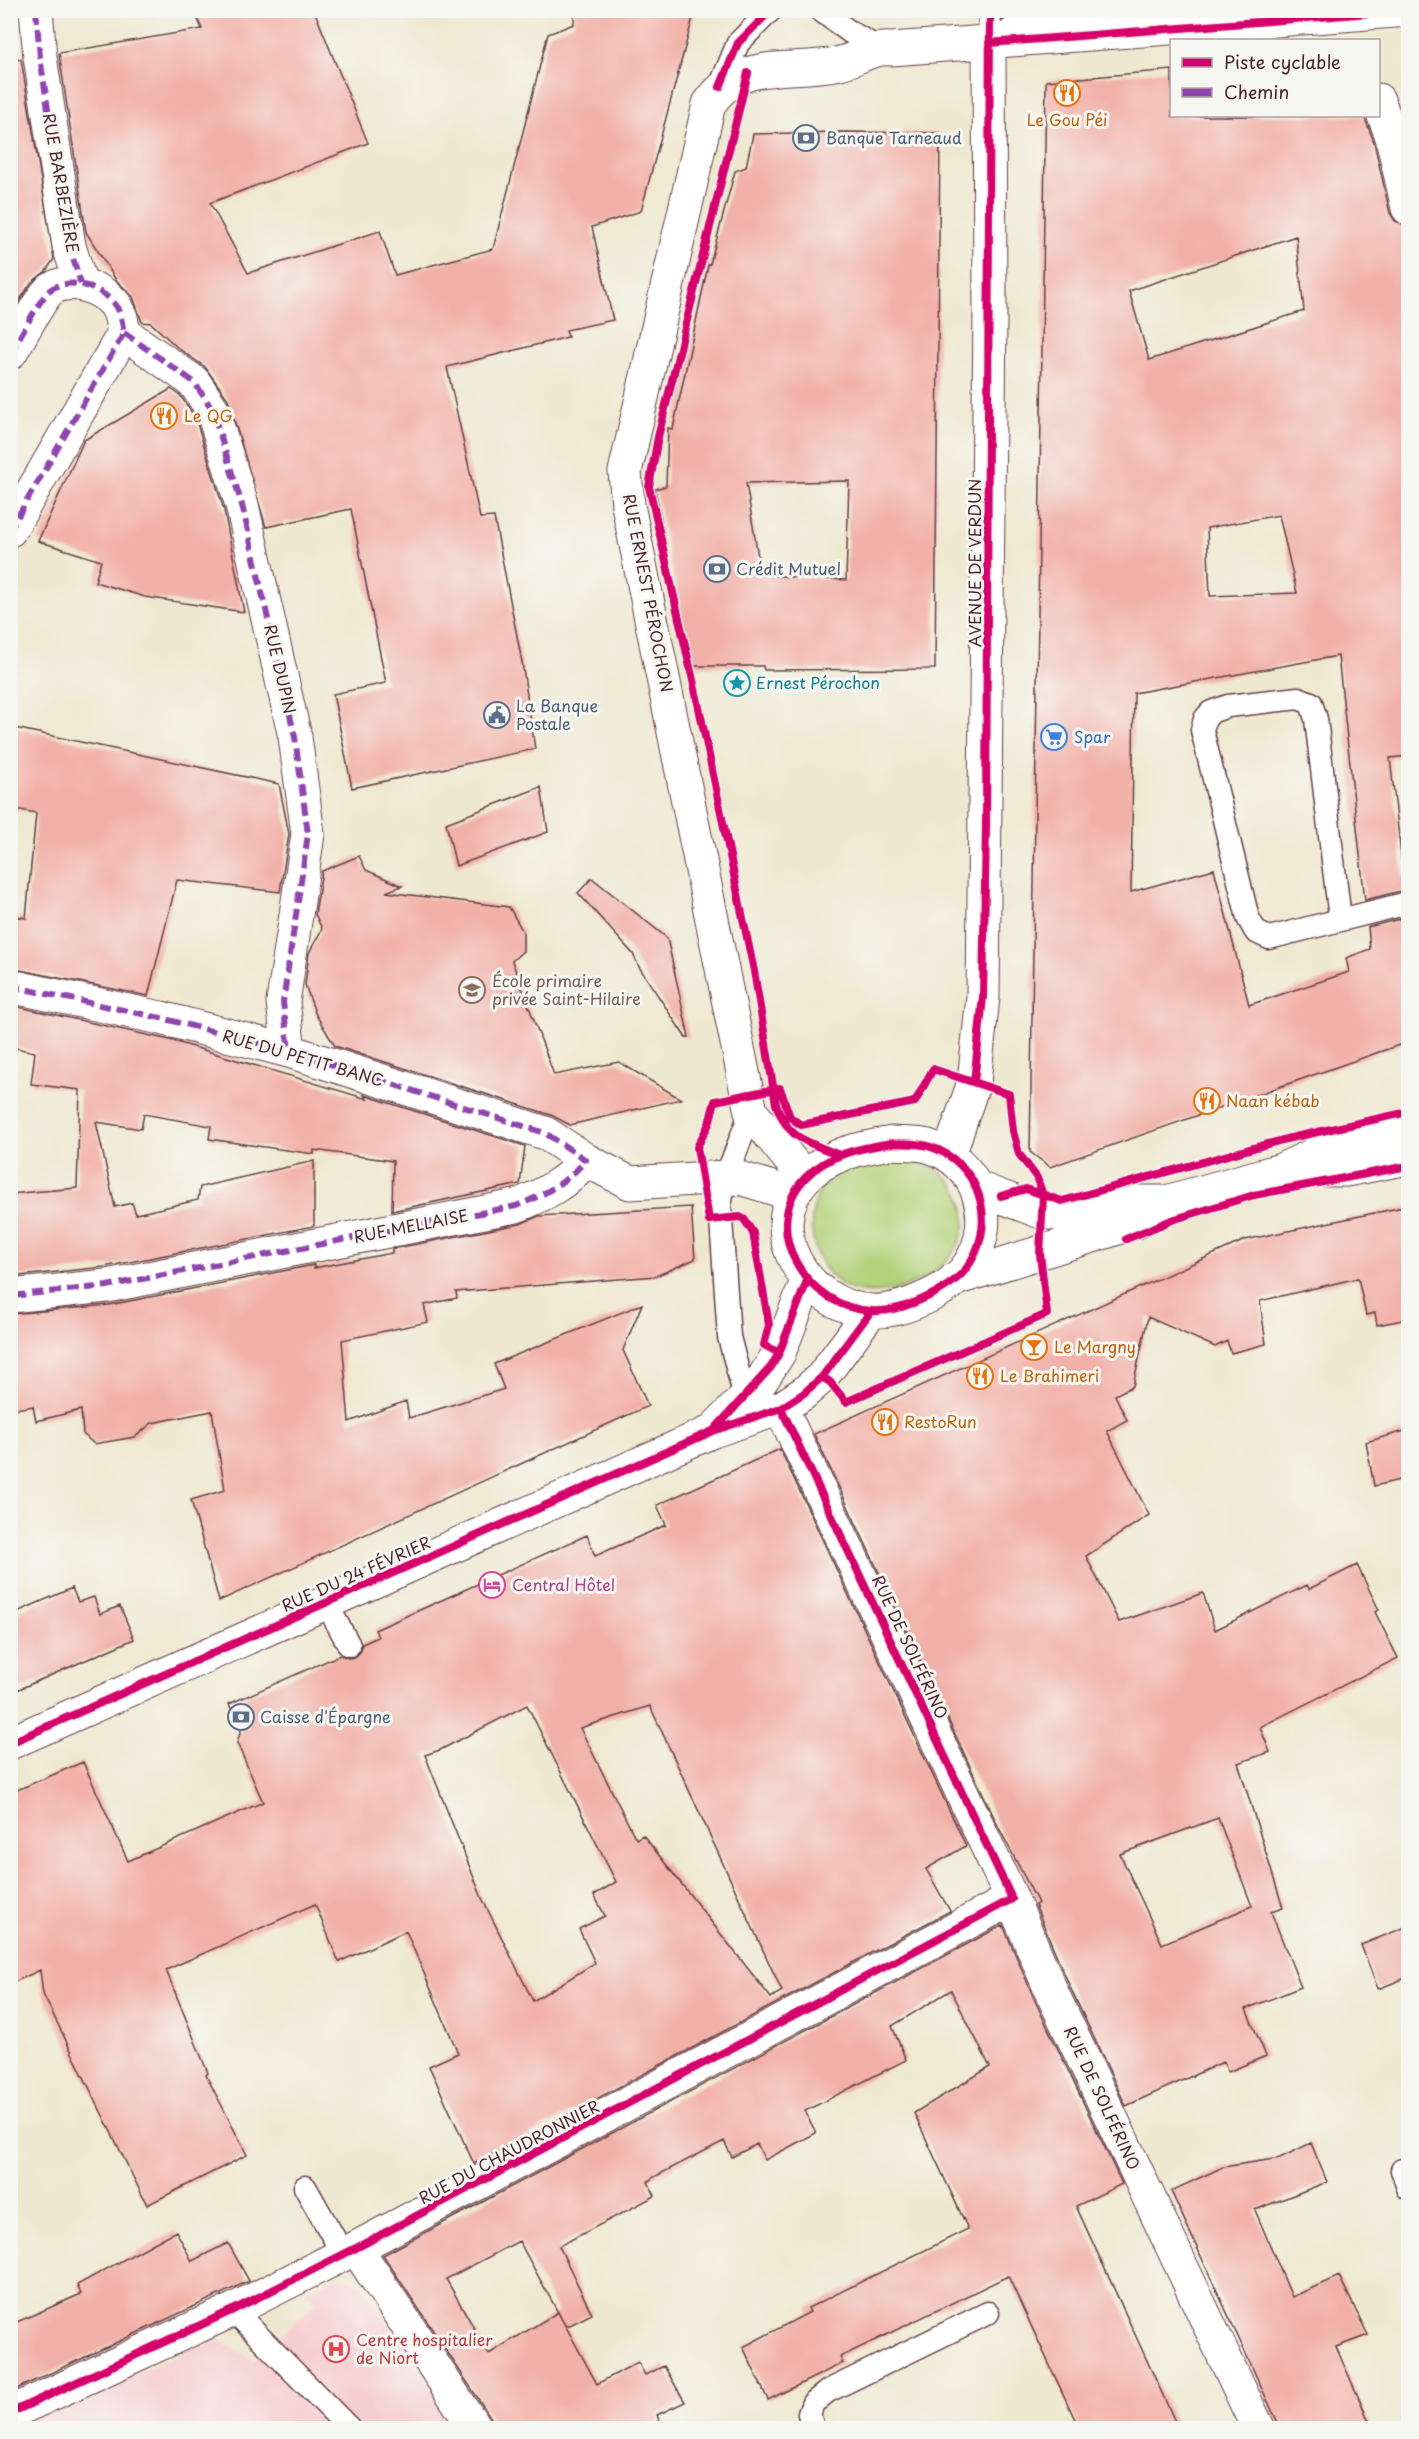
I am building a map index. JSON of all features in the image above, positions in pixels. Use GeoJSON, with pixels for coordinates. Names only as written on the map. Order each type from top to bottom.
{"type":"FeatureCollection","features":[{"type":"Feature","properties":{"kind":"street","name":"RUE BARBEZIÈRE"},"geometry":{"type":"LineString","coordinates":[[36,10],[40,57],[69,246],[81,284]]}},
{"type":"Feature","properties":{"kind":"street"},"geometry":{"type":"LineString","coordinates":[[720,87],[747,73],[841,63],[878,48],[892,50],[989,43],[1358,27],[1408,10]]}},
{"type":"Feature","properties":{"kind":"street","name":"AVENUE DE VERDUN"},"geometry":{"type":"LineString","coordinates":[[949,1155],[974,1082],[983,997],[990,325],[989,43]]}},
{"type":"Feature","properties":{"kind":"street","name":"RUE ERNEST PÉROCHON"},"geometry":{"type":"LineString","coordinates":[[720,87],[709,104],[704,119],[625,472],[628,505],[751,1112],[799,1186]]}},
{"type":"Feature","properties":{"kind":"street"},"geometry":{"type":"LineString","coordinates":[[1380,105],[1392,137],[1408,208]]}},
{"type":"Feature","properties":{"kind":"street"},"geometry":{"type":"LineString","coordinates":[[10,353],[50,291],[63,285],[81,284],[103,293],[115,304],[124,333],[10,530]]}},
{"type":"Feature","properties":{"kind":"street","name":"RUE DUPIN"},"geometry":{"type":"LineString","coordinates":[[124,333],[194,382],[212,410],[245,516],[295,736],[308,834],[283,1002],[289,1051]]}},
{"type":"Feature","properties":{"kind":"street","name":"RUE DU PETIT BANC"},"geometry":{"type":"LineString","coordinates":[[10,986],[161,1018],[289,1051],[545,1133],[586,1160]]}},
{"type":"Feature","properties":{"kind":"street"},"geometry":{"type":"LineString","coordinates":[[978,1188],[1041,1212],[1070,1215],[1127,1202],[1166,1202],[1281,1170],[1341,1142],[1408,1127]]}},
{"type":"Feature","properties":{"kind":"street"},"geometry":{"type":"LineString","coordinates":[[955,1279],[970,1264],[978,1247],[981,1209],[978,1188],[971,1174],[949,1155],[927,1145],[891,1143],[839,1155],[799,1186],[785,1214],[786,1235],[790,1250],[807,1281],[839,1303],[871,1311],[891,1310],[911,1303],[955,1279],[1137,1222],[1166,1202]]}},
{"type":"Feature","properties":{"kind":"street"},"geometry":{"type":"LineString","coordinates":[[1281,1170],[1346,1170],[1408,1158]]}},
{"type":"Feature","properties":{"kind":"street"},"geometry":{"type":"LineString","coordinates":[[586,1160],[630,1183],[726,1177],[799,1186]]}},
{"type":"Feature","properties":{"kind":"street","name":"RUE MELLAISE"},"geometry":{"type":"LineString","coordinates":[[10,1296],[107,1286],[516,1206],[547,1194],[574,1174],[586,1160]]}},
{"type":"Feature","properties":{"kind":"street","name":"RUE DU 24 FÉVRIER"},"geometry":{"type":"LineString","coordinates":[[713,1431],[745,1398],[779,1353],[807,1281]]}},
{"type":"Feature","properties":{"kind":"street","name":"RUE DU 24 FÉVRIER"},"geometry":{"type":"LineString","coordinates":[[10,1743],[713,1431],[781,1407],[822,1377],[871,1311]]}},
{"type":"Feature","properties":{"kind":"street","name":"RUE DE SOLFÉRINO"},"geometry":{"type":"LineString","coordinates":[[781,1407],[1012,1899],[1053,1995],[1258,2428]]}},
{"type":"Feature","properties":{"kind":"street","name":"RUE DU CHAUDRONNIER"},"geometry":{"type":"LineString","coordinates":[[10,2413],[233,2310],[350,2251],[1012,1899]]}},
{"type":"Feature","properties":{"kind":"street"},"geometry":{"type":"LineString","coordinates":[[350,2251],[475,2428]]}},
{"type":"Feature","properties":{"kind":"lane"},"geometry":{"type":"LineString","coordinates":[[720,87],[738,43],[771,10]]}},
{"type":"Feature","properties":{"kind":"lane"},"geometry":{"type":"LineString","coordinates":[[820,10],[878,48]]}},
{"type":"Feature","properties":{"kind":"lane"},"geometry":{"type":"LineString","coordinates":[[989,43],[990,10]]}},
{"type":"Feature","properties":{"kind":"lane"},"geometry":{"type":"LineString","coordinates":[[989,43],[1018,25],[1084,10]]}},
{"type":"Feature","properties":{"kind":"lane"},"geometry":{"type":"LineString","coordinates":[[1340,920],[1316,719],[1311,703],[1298,698],[1228,706],[1211,712],[1204,719],[1202,730],[1248,918],[1256,932],[1269,938],[1408,903]]}},
{"type":"Feature","properties":{"kind":"lane"},"geometry":{"type":"LineString","coordinates":[[745,1398],[729,1337],[720,1205],[726,1177],[751,1112]]}},
{"type":"Feature","properties":{"kind":"lane"},"geometry":{"type":"LineString","coordinates":[[326,1603],[349,1645]]}},
{"type":"Feature","properties":{"kind":"lane"},"geometry":{"type":"LineString","coordinates":[[305,2187],[350,2251]]}},
{"type":"Feature","properties":{"kind":"lane"},"geometry":{"type":"LineString","coordinates":[[233,2310],[349,2428]]}},
{"type":"Feature","properties":{"kind":"lane"},"geometry":{"type":"LineString","coordinates":[[813,2428],[809,2414],[813,2403],[828,2391],[988,2313]]}},
{"type":"Feature","properties":{"kind":"shaded area","name":"Centre hospitalier de Niort"},"geometry":{"type":"Polygon","coordinates":[[[336,2277],[351,2280],[363,2287],[459,2428],[11,2428],[217,2338],[254,2360],[315,2303],[305,2291],[336,2277]]]}},
{"type":"Feature","properties":{"kind":"green space"},"geometry":{"type":"Polygon","coordinates":[[[881,1161],[915,1162],[939,1171],[958,1191],[965,1217],[959,1244],[950,1257],[937,1269],[905,1287],[887,1292],[869,1293],[852,1289],[837,1281],[824,1267],[814,1241],[813,1213],[816,1199],[832,1177],[845,1169],[881,1161]]]}},
{"type":"Feature","properties":{"kind":"building"},"geometry":{"type":"Polygon","coordinates":[[[194,10],[314,10],[368,143],[210,203],[248,273],[380,231],[395,275],[493,249],[548,34],[574,24],[574,10],[695,10],[641,211],[592,227],[613,320],[566,330],[568,337],[447,367],[480,518],[494,517],[522,662],[535,749],[352,788],[333,694],[386,683],[351,509],[266,527],[228,399],[205,367],[178,348],[151,323],[142,322],[133,297],[116,280],[86,232],[59,53],[202,29],[194,10]]]}},
{"type":"Feature","properties":{"kind":"building"},"geometry":{"type":"Polygon","coordinates":[[[21,59],[54,259],[46,271],[31,283],[10,315],[10,61],[21,59]]]}},
{"type":"Feature","properties":{"kind":"building"},"geometry":{"type":"Polygon","coordinates":[[[1170,70],[1170,117],[1364,117],[1374,142],[1390,213],[1395,221],[1408,226],[1408,756],[1390,758],[1405,890],[1365,900],[1338,656],[1134,693],[1131,892],[1214,869],[1249,1005],[1349,972],[1346,958],[1370,949],[1368,927],[1408,917],[1408,1042],[1050,1167],[1030,1152],[1046,81],[1170,70]],[[1296,236],[1129,291],[1149,360],[1304,311],[1296,236]],[[1279,515],[1207,528],[1210,596],[1297,593],[1279,515]]]}},
{"type":"Feature","properties":{"kind":"building"},"geometry":{"type":"Polygon","coordinates":[[[940,133],[935,669],[764,670],[763,666],[692,666],[655,489],[666,486],[668,428],[673,429],[708,265],[735,171],[746,167],[753,134],[940,133]],[[849,481],[746,483],[761,575],[846,580],[849,481]]]}},
{"type":"Feature","properties":{"kind":"building"},"geometry":{"type":"Polygon","coordinates":[[[171,389],[180,395],[195,417],[224,510],[244,612],[145,597],[95,582],[101,561],[38,541],[84,440],[171,389]]]}},
{"type":"Feature","properties":{"kind":"building"},"geometry":{"type":"Polygon","coordinates":[[[10,727],[279,784],[289,834],[280,892],[177,880],[148,996],[10,968],[10,915],[26,918],[36,813],[10,808],[10,727]]]}},
{"type":"Feature","properties":{"kind":"building"},"geometry":{"type":"Polygon","coordinates":[[[541,787],[548,832],[456,866],[446,823],[541,787]]]}},
{"type":"Feature","properties":{"kind":"building","name":"École primaire privée Saint-Hilaire"},"geometry":{"type":"Polygon","coordinates":[[[359,856],[366,870],[402,886],[386,892],[509,907],[523,932],[523,951],[512,961],[554,1075],[619,1062],[681,1099],[570,1125],[551,1115],[335,1046],[316,1015],[305,985],[309,953],[322,929],[315,914],[322,871],[359,856]]]}},
{"type":"Feature","properties":{"kind":"building"},"geometry":{"type":"Polygon","coordinates":[[[592,878],[667,938],[689,1037],[686,1038],[639,967],[633,954],[578,893],[592,878]]]}},
{"type":"Feature","properties":{"kind":"building"},"geometry":{"type":"Polygon","coordinates":[[[10,1005],[170,1040],[367,1099],[364,1095],[525,1146],[520,1184],[392,1211],[393,1161],[314,1150],[314,1154],[209,1139],[211,1126],[144,1114],[141,1129],[96,1122],[115,1207],[132,1203],[136,1214],[198,1200],[200,1187],[314,1161],[314,1226],[104,1267],[10,1277],[10,1194],[77,1188],[80,1090],[31,1084],[35,1052],[10,1047],[10,1005]]]}},
{"type":"Feature","properties":{"kind":"building"},"geometry":{"type":"Polygon","coordinates":[[[1408,1206],[1408,1319],[1377,1325],[1375,1313],[1366,1315],[1358,1278],[1260,1301],[1266,1344],[1231,1353],[1227,1341],[1215,1347],[1148,1317],[1133,1386],[1115,1395],[1127,1420],[1107,1431],[1149,1515],[1086,1556],[1119,1622],[1203,1593],[1215,1630],[1307,1585],[1309,1589],[1357,1565],[1379,1610],[1375,1612],[1398,1658],[1260,1727],[1270,1752],[1238,1763],[1283,1908],[1271,1912],[1301,1987],[1246,2009],[1266,2056],[1228,2072],[1223,2062],[1126,2106],[1070,1987],[1035,1905],[1038,1903],[999,1828],[814,1434],[1245,1240],[1408,1206]],[[1218,1818],[1120,1854],[1162,1944],[1252,1906],[1218,1818]]]}},
{"type":"Feature","properties":{"kind":"building"},"geometry":{"type":"Polygon","coordinates":[[[691,1207],[695,1259],[656,1276],[456,1292],[457,1298],[424,1305],[428,1322],[342,1340],[349,1422],[406,1401],[409,1418],[504,1389],[494,1364],[642,1304],[623,1350],[648,1406],[219,1601],[191,1500],[225,1490],[212,1411],[152,1423],[135,1437],[94,1444],[83,1434],[81,1410],[36,1421],[33,1406],[10,1410],[10,1314],[109,1305],[314,1265],[314,1268],[392,1253],[392,1249],[520,1224],[539,1216],[691,1207]]]}},
{"type":"Feature","properties":{"kind":"building"},"geometry":{"type":"Polygon","coordinates":[[[1408,1430],[1408,1478],[1374,1486],[1366,1442],[1408,1430]]]}},
{"type":"Feature","properties":{"kind":"building"},"geometry":{"type":"Polygon","coordinates":[[[780,1449],[966,1846],[926,1869],[950,1911],[474,2164],[429,2066],[458,2053],[406,1931],[339,1962],[315,1904],[166,1970],[208,2073],[206,2075],[247,2155],[147,2205],[43,1994],[40,1970],[10,1984],[10,1793],[83,1762],[128,1861],[263,1802],[237,1743],[241,1730],[229,1704],[340,1655],[348,1658],[355,1657],[361,1651],[362,1644],[378,1637],[375,1630],[587,1535],[595,1556],[666,1525],[657,1505],[780,1449]],[[527,1705],[440,1750],[425,1755],[482,1898],[533,2001],[595,1963],[579,1929],[605,1916],[594,1895],[616,1882],[527,1705]],[[650,1706],[580,1728],[636,1839],[643,1835],[771,1998],[782,1991],[650,1706]]]}},
{"type":"Feature","properties":{"kind":"building"},"geometry":{"type":"Polygon","coordinates":[[[72,1588],[78,1602],[94,1597],[100,1614],[120,1606],[134,1639],[10,1693],[10,1615],[72,1588]]]}},
{"type":"Feature","properties":{"kind":"building"},"geometry":{"type":"Polygon","coordinates":[[[1003,1925],[1036,2003],[1122,2184],[1076,2206],[1178,2428],[1079,2428],[1008,2276],[840,2357],[843,2363],[768,2400],[743,2347],[810,2312],[808,2308],[968,2229],[914,2113],[990,2067],[951,1990],[892,2026],[906,2060],[805,2111],[816,2133],[765,2160],[757,2144],[732,2157],[724,2141],[652,2178],[648,2182],[655,2196],[559,2246],[592,2314],[566,2327],[597,2384],[638,2362],[645,2375],[664,2366],[685,2402],[657,2415],[662,2428],[493,2428],[491,2418],[383,2255],[1003,1925]],[[519,2241],[446,2279],[489,2354],[558,2312],[519,2241]]]}},
{"type":"Feature","properties":{"kind":"building"},"geometry":{"type":"Polygon","coordinates":[[[1408,1926],[1408,1977],[1378,1989],[1361,1945],[1408,1926]]]}},
{"type":"Feature","properties":{"kind":"building"},"geometry":{"type":"Polygon","coordinates":[[[1311,2143],[1327,2182],[1255,2210],[1292,2297],[1339,2276],[1368,2335],[1336,2347],[1372,2428],[1280,2428],[1171,2191],[1223,2167],[1280,2158],[1311,2143]]]}},
{"type":"Feature","properties":{"kind":"building"},"geometry":{"type":"Polygon","coordinates":[[[176,2231],[192,2261],[228,2243],[249,2281],[10,2392],[10,2325],[81,2294],[77,2285],[176,2231]]]}},
{"type":"Feature","properties":{"kind":"marked path"},"geometry":{"type":"LineString","coordinates":[[36,10],[40,57],[69,246],[81,284]]}},
{"type":"Feature","properties":{"kind":"marked path"},"geometry":{"type":"LineString","coordinates":[[10,353],[46,294],[58,286],[75,284],[93,288],[108,297],[120,313],[124,333],[10,530]]}},
{"type":"Feature","properties":{"kind":"marked path"},"geometry":{"type":"LineString","coordinates":[[124,333],[194,382],[212,409],[242,505],[295,737],[308,834],[283,1002],[289,1051]]}},
{"type":"Feature","properties":{"kind":"marked path"},"geometry":{"type":"LineString","coordinates":[[10,986],[161,1018],[289,1051],[545,1133],[586,1160],[554,1188],[516,1206],[107,1286],[10,1296]]}},
{"type":"Feature","properties":{"kind":"cycle path"},"geometry":{"type":"LineString","coordinates":[[720,87],[738,43],[771,10]]}},
{"type":"Feature","properties":{"kind":"cycle path"},"geometry":{"type":"LineString","coordinates":[[974,1082],[983,997],[986,825],[990,10]]}},
{"type":"Feature","properties":{"kind":"cycle path"},"geometry":{"type":"LineString","coordinates":[[989,43],[1408,10]]}},
{"type":"Feature","properties":{"kind":"cycle path"},"geometry":{"type":"LineString","coordinates":[[748,73],[658,437],[649,487],[697,698],[754,971],[776,1104],[787,1125],[800,1138],[839,1155]]}},
{"type":"Feature","properties":{"kind":"cycle path"},"geometry":{"type":"LineString","coordinates":[[779,1353],[764,1345],[769,1325],[753,1233],[744,1219],[740,1217],[709,1220],[697,1147],[709,1124],[715,1101],[780,1088],[790,1117],[801,1125],[915,1102],[933,1069],[1009,1094],[1013,1131],[1019,1154],[1037,1178],[1043,1195],[1040,1254],[1047,1314],[846,1402],[830,1382],[822,1377]]}},
{"type":"Feature","properties":{"kind":"cycle path"},"geometry":{"type":"LineString","coordinates":[[1001,1196],[1026,1189],[1062,1201],[1286,1139],[1408,1112]]}},
{"type":"Feature","properties":{"kind":"cycle path"},"geometry":{"type":"LineString","coordinates":[[892,1143],[928,1146],[960,1164],[971,1178],[982,1211],[982,1228],[978,1246],[963,1273],[926,1298],[883,1311],[848,1307],[827,1296],[810,1281],[796,1263],[788,1242],[786,1220],[791,1199],[805,1178],[824,1163],[845,1153],[892,1143]]}},
{"type":"Feature","properties":{"kind":"cycle path"},"geometry":{"type":"LineString","coordinates":[[1126,1239],[1172,1220],[1254,1195],[1408,1166]]}},
{"type":"Feature","properties":{"kind":"cycle path"},"geometry":{"type":"LineString","coordinates":[[715,1429],[771,1367],[779,1353],[807,1281]]}},
{"type":"Feature","properties":{"kind":"cycle path"},"geometry":{"type":"LineString","coordinates":[[10,1743],[713,1431],[781,1408],[804,1393],[822,1377],[871,1311]]}},
{"type":"Feature","properties":{"kind":"cycle path"},"geometry":{"type":"LineString","coordinates":[[10,2413],[233,2310],[356,2248],[1012,1899],[781,1408]]}},
{"type":"Feature","properties":{"kind":"place","name":"Le Gou Péi"},"geometry":{"type":"Point","coordinates":[1067,93]}},
{"type":"Feature","properties":{"kind":"place","name":"Banque Tarneaud"},"geometry":{"type":"Point","coordinates":[806,138]}},
{"type":"Feature","properties":{"kind":"place","name":"Le QG"},"geometry":{"type":"Point","coordinates":[164,416]}},
{"type":"Feature","properties":{"kind":"place","name":"Crédit Mutuel"},"geometry":{"type":"Point","coordinates":[717,569]}},
{"type":"Feature","properties":{"kind":"place","name":"Ernest Pérochon"},"geometry":{"type":"Point","coordinates":[737,683]}},
{"type":"Feature","properties":{"kind":"place","name":"La Banque Postale"},"geometry":{"type":"Point","coordinates":[497,715]}},
{"type":"Feature","properties":{"kind":"place","name":"Spar"},"geometry":{"type":"Point","coordinates":[1054,737]}},
{"type":"Feature","properties":{"kind":"place","name":"École primaire privée Saint-Hilaire"},"geometry":{"type":"Point","coordinates":[472,990]}},
{"type":"Feature","properties":{"kind":"place","name":"Naan kébab"},"geometry":{"type":"Point","coordinates":[1207,1101]}},
{"type":"Feature","properties":{"kind":"place","name":"Le Margny"},"geometry":{"type":"Point","coordinates":[1034,1347]}},
{"type":"Feature","properties":{"kind":"place","name":"Le Brahimeri"},"geometry":{"type":"Point","coordinates":[980,1376]}},
{"type":"Feature","properties":{"kind":"place","name":"RestoRun"},"geometry":{"type":"Point","coordinates":[885,1422]}},
{"type":"Feature","properties":{"kind":"place","name":"Central Hôtel"},"geometry":{"type":"Point","coordinates":[492,1585]}},
{"type":"Feature","properties":{"kind":"place","name":"Caisse d'Épargne"},"geometry":{"type":"Point","coordinates":[241,1717]}},
{"type":"Feature","properties":{"kind":"place","name":"Centre hospitalier de Niort"},"geometry":{"type":"Point","coordinates":[336,2349]}}]}
